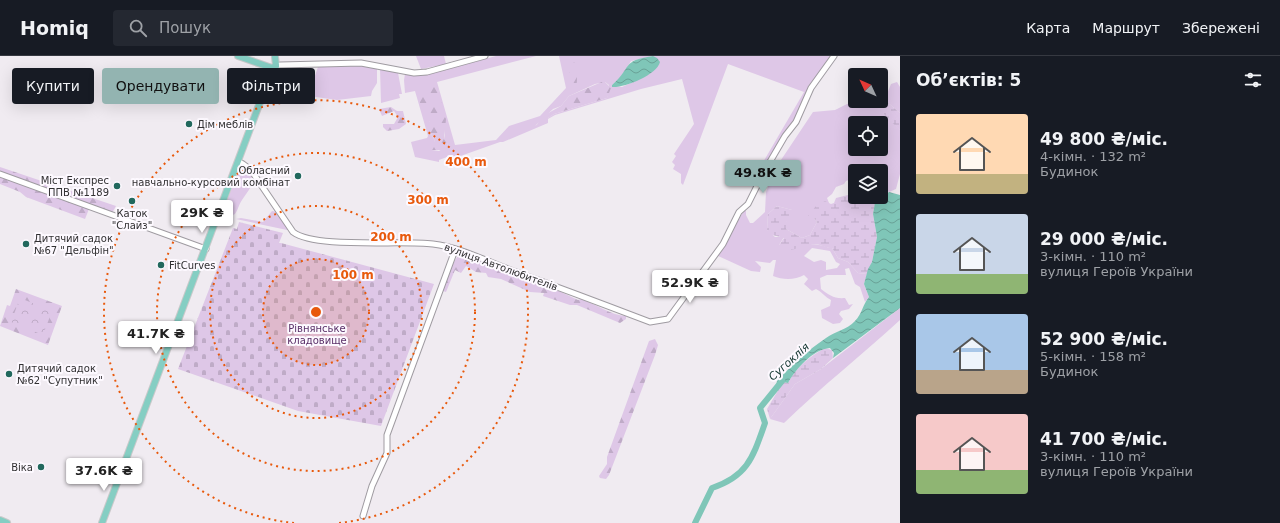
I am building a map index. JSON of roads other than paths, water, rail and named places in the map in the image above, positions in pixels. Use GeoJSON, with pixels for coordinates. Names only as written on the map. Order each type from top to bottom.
{"type":"FeatureCollection","features":[{"type":"Feature","properties":{"kind":"main road"},"geometry":{"type":"LineString","coordinates":[[102,523],[239,162],[273,64],[238,56]]}},
{"type":"Feature","properties":{"kind":"main road"},"geometry":{"type":"LineString","coordinates":[[0,520],[7,523]]}},
{"type":"Feature","properties":{"kind":"street"},"geometry":{"type":"LineString","coordinates":[[273,64],[361,63],[414,73],[427,72],[485,56]]}},
{"type":"Feature","properties":{"kind":"street"},"geometry":{"type":"LineString","coordinates":[[764,172],[796,122],[811,88],[834,56]]}},
{"type":"Feature","properties":{"kind":"street","name":"вулиця Автолюбителів"},"geometry":{"type":"LineString","coordinates":[[239,162],[251,170],[293,232],[300,237],[319,241],[413,241],[436,244],[456,250],[650,322],[668,319],[677,308],[723,244],[739,212],[748,204],[761,178]]}},
{"type":"Feature","properties":{"kind":"street"},"geometry":{"type":"LineString","coordinates":[[0,174],[206,249]]}},
{"type":"Feature","properties":{"kind":"street"},"geometry":{"type":"LineString","coordinates":[[363,516],[372,486],[387,453],[387,435],[456,250]]}},
{"type":"Feature","properties":{"kind":"water"},"geometry":{"type":"Polygon","coordinates":[[[653,56],[660,62],[658,67],[653,72],[632,83],[612,87],[612,85],[631,63],[636,60],[653,56]]]}},
{"type":"Feature","properties":{"kind":"water"},"geometry":{"type":"Polygon","coordinates":[[[888,193],[900,195],[900,308],[833,358],[834,353],[830,348],[817,352],[800,366],[788,383],[783,382],[779,387],[776,386],[777,381],[794,364],[819,343],[852,324],[859,315],[869,297],[864,284],[868,269],[872,262],[877,237],[873,214],[875,204],[888,204],[888,193]]]}},
{"type":"Feature","properties":{"kind":"waterway","name":"Сугоклія"},"geometry":{"type":"LineString","coordinates":[[695,523],[712,488],[734,478],[748,464],[757,446],[765,423],[760,408],[782,381]]}},
{"type":"Feature","properties":{"kind":"place","name":"Дім меблів"},"geometry":{"type":"Point","coordinates":[189,124]}},
{"type":"Feature","properties":{"kind":"place","name":"Обласний навчально-курсовий комбінат"},"geometry":{"type":"Point","coordinates":[298,176]}},
{"type":"Feature","properties":{"kind":"place","name":"Міст Експрес ППВ №1189"},"geometry":{"type":"Point","coordinates":[117,186]}},
{"type":"Feature","properties":{"kind":"place","name":"Каток \"Слайз\""},"geometry":{"type":"Point","coordinates":[132,201]}},
{"type":"Feature","properties":{"kind":"place","name":"Дитячий садок №67 \"Дельфін\""},"geometry":{"type":"Point","coordinates":[26,244]}},
{"type":"Feature","properties":{"kind":"place","name":"FitCurves"},"geometry":{"type":"Point","coordinates":[161,265]}},
{"type":"Feature","properties":{"kind":"place","name":"Дитячий садок №62 \"Супутник\""},"geometry":{"type":"Point","coordinates":[9,374]}},
{"type":"Feature","properties":{"kind":"place","name":"Віка"},"geometry":{"type":"Point","coordinates":[41,467]}},
{"type":"Feature","properties":{"kind":"park label","name":"Рівнянське кладовище"},"geometry":{"type":"Point","coordinates":[317,334]}}]}
